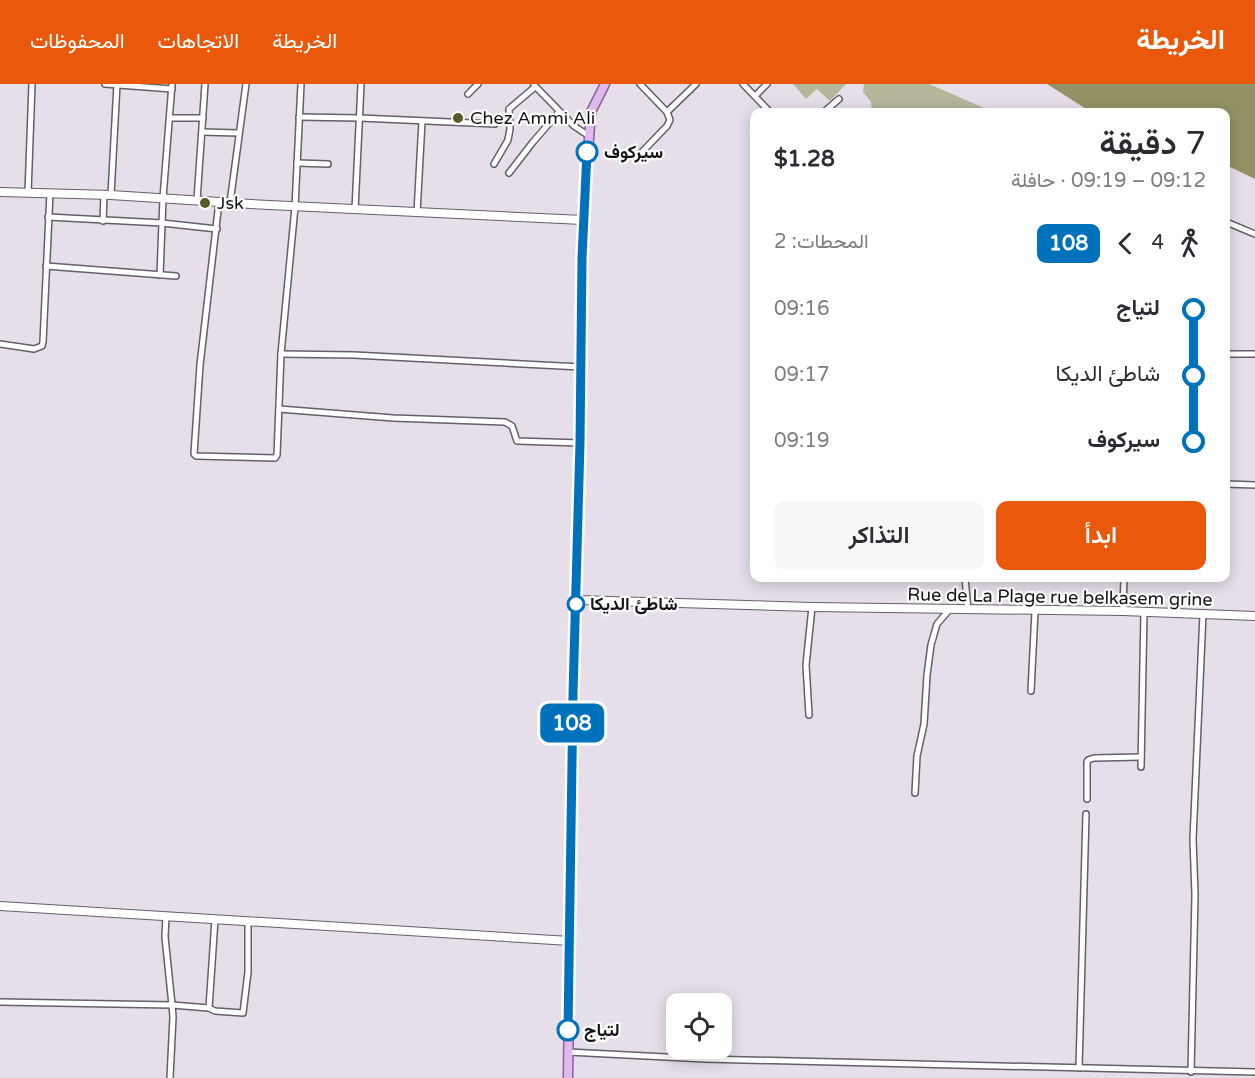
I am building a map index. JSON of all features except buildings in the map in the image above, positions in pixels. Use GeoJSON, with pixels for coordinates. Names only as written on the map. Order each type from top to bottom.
{"type":"FeatureCollection","features":[{"type":"Feature","properties":{"kind":"main road"},"geometry":{"type":"LineString","coordinates":[[568,1078],[583,220],[591,112],[605,84]]}},
{"type":"Feature","properties":{"kind":"street"},"geometry":{"type":"LineString","coordinates":[[28,193],[32,84]]}},
{"type":"Feature","properties":{"kind":"street"},"geometry":{"type":"LineString","coordinates":[[105,84],[172,87],[163,198],[160,275]]}},
{"type":"Feature","properties":{"kind":"street"},"geometry":{"type":"LineString","coordinates":[[103,221],[117,84]]}},
{"type":"Feature","properties":{"kind":"street"},"geometry":{"type":"LineString","coordinates":[[197,200],[205,84]]}},
{"type":"Feature","properties":{"kind":"street"},"geometry":{"type":"LineString","coordinates":[[230,203],[246,84]]}},
{"type":"Feature","properties":{"kind":"street"},"geometry":{"type":"LineString","coordinates":[[219,202],[200,365],[194,454],[196,456],[275,458],[277,455],[281,354],[295,207],[301,84]]}},
{"type":"Feature","properties":{"kind":"street"},"geometry":{"type":"LineString","coordinates":[[355,210],[361,84]]}},
{"type":"Feature","properties":{"kind":"street"},"geometry":{"type":"LineString","coordinates":[[468,94],[478,84]]}},
{"type":"Feature","properties":{"kind":"street"},"geometry":{"type":"LineString","coordinates":[[640,84],[667,112],[670,120],[642,152]]}},
{"type":"Feature","properties":{"kind":"street"},"geometry":{"type":"LineString","coordinates":[[667,112],[696,84]]}},
{"type":"Feature","properties":{"kind":"street"},"geometry":{"type":"LineString","coordinates":[[743,84],[766,108]]}},
{"type":"Feature","properties":{"kind":"street"},"geometry":{"type":"LineString","coordinates":[[755,96],[767,84]]}},
{"type":"Feature","properties":{"kind":"street"},"geometry":{"type":"LineString","coordinates":[[494,164],[508,140],[509,109],[534,85],[574,126],[589,136]]}},
{"type":"Feature","properties":{"kind":"street"},"geometry":{"type":"LineString","coordinates":[[829,108],[839,99]]}},
{"type":"Feature","properties":{"kind":"street"},"geometry":{"type":"LineString","coordinates":[[509,173],[559,112]]}},
{"type":"Feature","properties":{"kind":"street"},"geometry":{"type":"LineString","coordinates":[[299,117],[495,124]]}},
{"type":"Feature","properties":{"kind":"street"},"geometry":{"type":"LineString","coordinates":[[170,118],[203,118]]}},
{"type":"Feature","properties":{"kind":"street"},"geometry":{"type":"LineString","coordinates":[[417,213],[422,121]]}},
{"type":"Feature","properties":{"kind":"street"},"geometry":{"type":"LineString","coordinates":[[202,132],[239,133]]}},
{"type":"Feature","properties":{"kind":"street"},"geometry":{"type":"LineString","coordinates":[[297,163],[328,164]]}},
{"type":"Feature","properties":{"kind":"street"},"geometry":{"type":"LineString","coordinates":[[0,192],[107,195],[295,207],[583,220]]}},
{"type":"Feature","properties":{"kind":"street"},"geometry":{"type":"LineString","coordinates":[[0,344],[34,349],[42,346],[50,193]]}},
{"type":"Feature","properties":{"kind":"street"},"geometry":{"type":"LineString","coordinates":[[48,217],[162,223],[217,229]]}},
{"type":"Feature","properties":{"kind":"street"},"geometry":{"type":"LineString","coordinates":[[1230,224],[1255,234]]}},
{"type":"Feature","properties":{"kind":"street"},"geometry":{"type":"LineString","coordinates":[[46,266],[176,276]]}},
{"type":"Feature","properties":{"kind":"street"},"geometry":{"type":"LineString","coordinates":[[281,354],[581,368]]}},
{"type":"Feature","properties":{"kind":"street"},"geometry":{"type":"LineString","coordinates":[[1230,354],[1255,354]]}},
{"type":"Feature","properties":{"kind":"street"},"geometry":{"type":"LineString","coordinates":[[279,409],[505,423],[512,426],[517,441],[580,443]]}},
{"type":"Feature","properties":{"kind":"street"},"geometry":{"type":"LineString","coordinates":[[1230,484],[1255,485]]}},
{"type":"Feature","properties":{"kind":"street"},"geometry":{"type":"LineString","coordinates":[[965,582],[968,609]]}},
{"type":"Feature","properties":{"kind":"street"},"geometry":{"type":"LineString","coordinates":[[1123,612],[1124,582]]}},
{"type":"Feature","properties":{"kind":"street","name":"Rue de La Plage rue belkasem grine"},"geometry":{"type":"LineString","coordinates":[[576,600],[1255,616]]}},
{"type":"Feature","properties":{"kind":"street"},"geometry":{"type":"LineString","coordinates":[[809,715],[806,659],[812,607]]}},
{"type":"Feature","properties":{"kind":"street"},"geometry":{"type":"LineString","coordinates":[[915,793],[917,756],[924,724],[931,645],[938,624],[950,609]]}},
{"type":"Feature","properties":{"kind":"street"},"geometry":{"type":"LineString","coordinates":[[1031,691],[1035,611]]}},
{"type":"Feature","properties":{"kind":"street"},"geometry":{"type":"LineString","coordinates":[[1141,767],[1144,612]]}},
{"type":"Feature","properties":{"kind":"street"},"geometry":{"type":"LineString","coordinates":[[1191,1072],[1195,895],[1193,839],[1203,614]]}},
{"type":"Feature","properties":{"kind":"street"},"geometry":{"type":"LineString","coordinates":[[1087,799],[1088,760],[1141,757]]}},
{"type":"Feature","properties":{"kind":"street"},"geometry":{"type":"LineString","coordinates":[[1078,1068],[1086,814]]}},
{"type":"Feature","properties":{"kind":"street"},"geometry":{"type":"LineString","coordinates":[[0,906],[570,941]]}},
{"type":"Feature","properties":{"kind":"street"},"geometry":{"type":"LineString","coordinates":[[166,916],[165,937],[173,1017],[170,1078]]}},
{"type":"Feature","properties":{"kind":"street"},"geometry":{"type":"LineString","coordinates":[[209,1008],[215,919]]}},
{"type":"Feature","properties":{"kind":"street"},"geometry":{"type":"LineString","coordinates":[[0,1002],[172,1005],[243,1013],[249,972],[249,922]]}},
{"type":"Feature","properties":{"kind":"street"},"geometry":{"type":"LineString","coordinates":[[568,1052],[705,1059],[1255,1072]]}},
{"type":"Feature","properties":{"kind":"shaded area"},"geometry":{"type":"Polygon","coordinates":[[[793,84],[846,84],[830,101],[817,89],[806,99],[793,84]]]}},
{"type":"Feature","properties":{"kind":"shaded area"},"geometry":{"type":"Polygon","coordinates":[[[864,84],[929,84],[984,108],[872,108],[871,102],[863,92],[864,84]]]}},
{"type":"Feature","properties":{"kind":"shaded area"},"geometry":{"type":"Polygon","coordinates":[[[1047,84],[1255,84],[1255,179],[1230,167],[1230,108],[1085,108],[1047,84]]]}},
{"type":"Feature","properties":{"kind":"bus line","name":"108"},"geometry":{"type":"LineString","coordinates":[[568,1030],[582,258],[587,152]]}},
{"type":"Feature","properties":{"kind":"place","name":"Chez Ammi Ali"},"geometry":{"type":"Point","coordinates":[458,118]}},
{"type":"Feature","properties":{"kind":"place","name":"سيركوف"},"geometry":{"type":"Point","coordinates":[587,152]}},
{"type":"Feature","properties":{"kind":"place","name":"Jsk"},"geometry":{"type":"Point","coordinates":[205,203]}},
{"type":"Feature","properties":{"kind":"place","name":"شاطئ الديكا"},"geometry":{"type":"Point","coordinates":[576,604]}},
{"type":"Feature","properties":{"kind":"place","name":"لتياج"},"geometry":{"type":"Point","coordinates":[568,1030]}}]}
